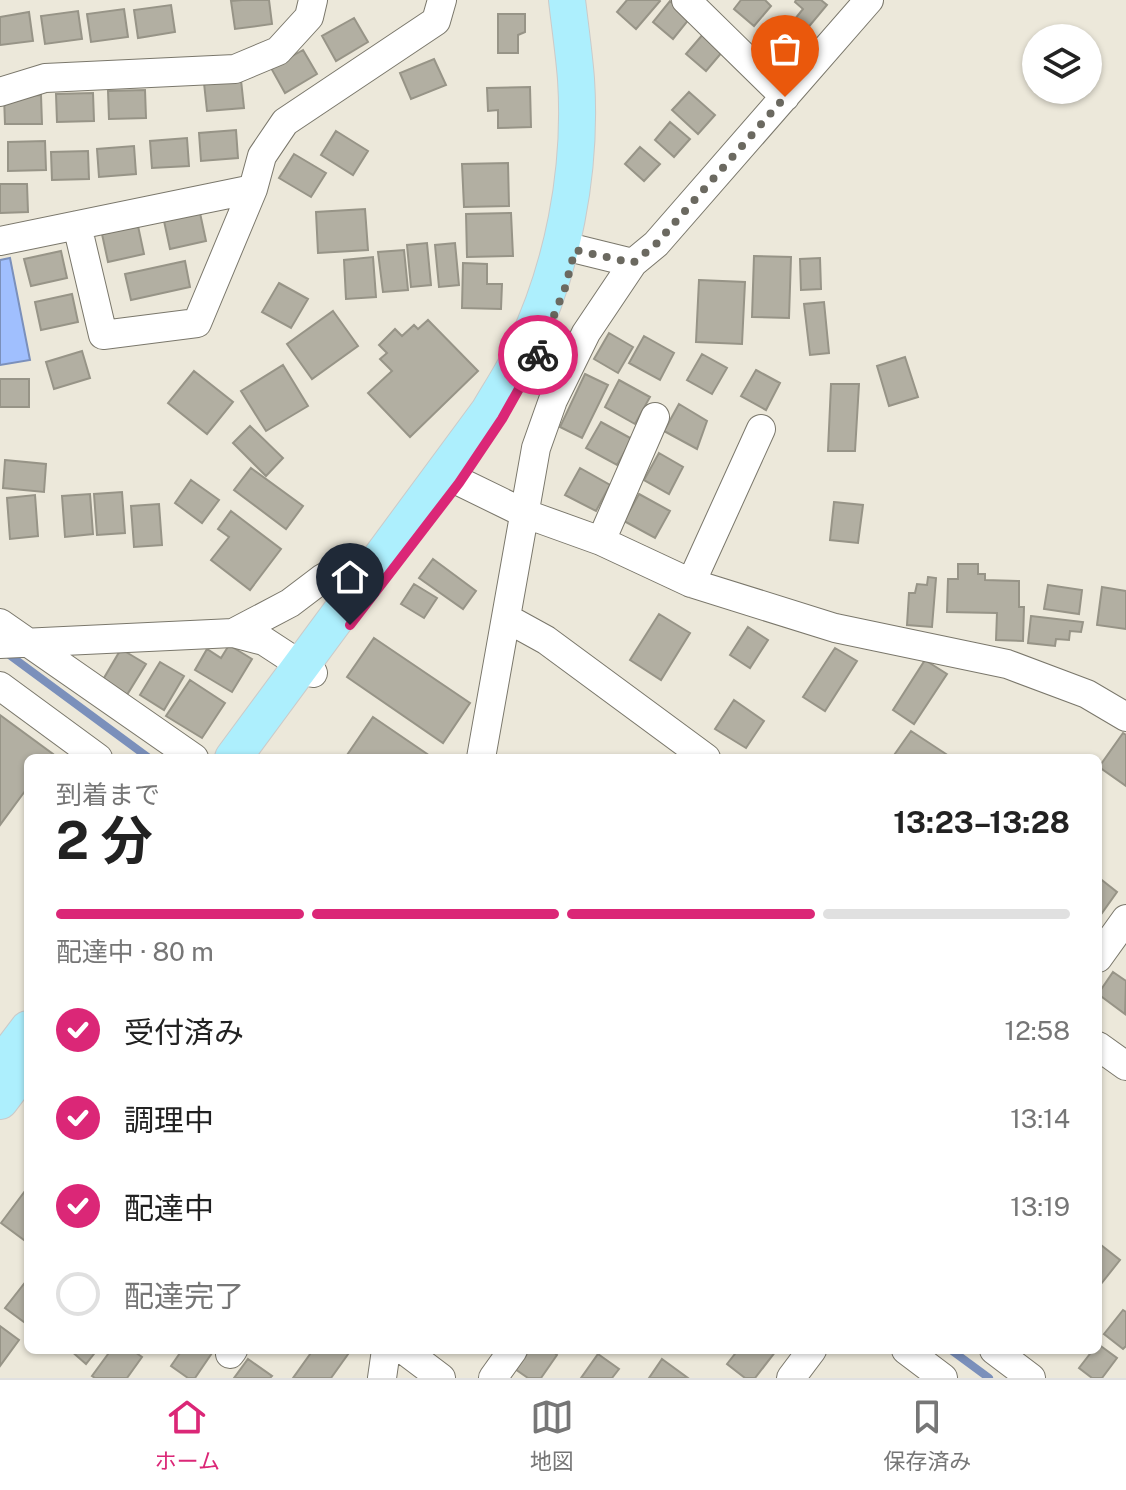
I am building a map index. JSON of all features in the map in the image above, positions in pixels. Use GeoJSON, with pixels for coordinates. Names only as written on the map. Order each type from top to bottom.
{"type":"FeatureCollection","features":[{"type":"Feature","properties":{"kind":"main road"},"geometry":{"type":"LineString","coordinates":[[567,0],[576,81],[574,169],[567,248]]}},
{"type":"Feature","properties":{"kind":"main road"},"geometry":{"type":"LineString","coordinates":[[236,754],[308,669],[451,478],[522,352],[567,248],[590,170],[592,80],[582,0]]}},
{"type":"Feature","properties":{"kind":"main road"},"geometry":{"type":"LineString","coordinates":[[255,754],[355,594],[451,478]]}},
{"type":"Feature","properties":{"kind":"main road"},"geometry":{"type":"LineString","coordinates":[[0,1101],[16,1058]]}},
{"type":"Feature","properties":{"kind":"street"},"geometry":{"type":"LineString","coordinates":[[0,92],[45,78],[235,69],[278,51],[309,17],[313,0]]}},
{"type":"Feature","properties":{"kind":"street"},"geometry":{"type":"LineString","coordinates":[[77,225],[103,335],[197,323],[253,189],[262,156],[285,122],[436,21],[442,0]]}},
{"type":"Feature","properties":{"kind":"street"},"geometry":{"type":"LineString","coordinates":[[686,0],[785,97]]}},
{"type":"Feature","properties":{"kind":"street"},"geometry":{"type":"LineString","coordinates":[[482,754],[536,448],[553,400],[586,333],[633,263],[656,244],[785,97],[856,5]]}},
{"type":"Feature","properties":{"kind":"street"},"geometry":{"type":"LineString","coordinates":[[0,241],[253,189]]}},
{"type":"Feature","properties":{"kind":"street"},"geometry":{"type":"LineString","coordinates":[[567,248],[633,263]]}},
{"type":"Feature","properties":{"kind":"street"},"geometry":{"type":"LineString","coordinates":[[601,541],[655,417]]}},
{"type":"Feature","properties":{"kind":"street"},"geometry":{"type":"LineString","coordinates":[[691,583],[761,429]]}},
{"type":"Feature","properties":{"kind":"street"},"geometry":{"type":"LineString","coordinates":[[451,478],[526,514],[601,541],[691,583],[835,628],[1007,664],[1087,694],[1126,717]]}},
{"type":"Feature","properties":{"kind":"street"},"geometry":{"type":"LineString","coordinates":[[233,633],[290,603],[323,578],[355,594]]}},
{"type":"Feature","properties":{"kind":"street"},"geometry":{"type":"LineString","coordinates":[[506,618],[546,640],[701,754]]}},
{"type":"Feature","properties":{"kind":"street"},"geometry":{"type":"LineString","coordinates":[[0,623],[14,644],[188,754]]}},
{"type":"Feature","properties":{"kind":"street"},"geometry":{"type":"LineString","coordinates":[[14,644],[233,633],[264,641],[308,669]]}},
{"type":"Feature","properties":{"kind":"street"},"geometry":{"type":"LineString","coordinates":[[0,686],[93,754]]}},
{"type":"Feature","properties":{"kind":"street"},"geometry":{"type":"LineString","coordinates":[[1102,952],[1126,919]]}},
{"type":"Feature","properties":{"kind":"street"},"geometry":{"type":"LineString","coordinates":[[1102,1049],[1126,1066]]}},
{"type":"Feature","properties":{"kind":"street"},"geometry":{"type":"LineString","coordinates":[[382,1378],[385,1354]]}},
{"type":"Feature","properties":{"kind":"street"},"geometry":{"type":"LineString","coordinates":[[409,1354],[441,1378]]}},
{"type":"Feature","properties":{"kind":"street"},"geometry":{"type":"LineString","coordinates":[[493,1378],[510,1354]]}},
{"type":"Feature","properties":{"kind":"street"},"geometry":{"type":"LineString","coordinates":[[791,1378],[809,1354]]}},
{"type":"Feature","properties":{"kind":"street"},"geometry":{"type":"LineString","coordinates":[[911,1354],[943,1378]]}},
{"type":"Feature","properties":{"kind":"street"},"geometry":{"type":"LineString","coordinates":[[999,1354],[1031,1378]]}},
{"type":"Feature","properties":{"kind":"water"},"geometry":{"type":"Polygon","coordinates":[[[10,258],[30,360],[0,365],[0,260],[10,258]]]}},
{"type":"Feature","properties":{"kind":"building"},"geometry":{"type":"Polygon","coordinates":[[[269,0],[272,24],[235,29],[231,1],[269,0]]]}},
{"type":"Feature","properties":{"kind":"building"},"geometry":{"type":"Polygon","coordinates":[[[627,0],[660,1],[636,29],[617,12],[627,0]]]}},
{"type":"Feature","properties":{"kind":"building"},"geometry":{"type":"Polygon","coordinates":[[[741,0],[765,0],[771,6],[754,26],[734,9],[741,0]]]}},
{"type":"Feature","properties":{"kind":"building"},"geometry":{"type":"Polygon","coordinates":[[[796,0],[821,0],[827,5],[806,30],[794,20],[803,9],[796,0]]]}},
{"type":"Feature","properties":{"kind":"building"},"geometry":{"type":"Polygon","coordinates":[[[670,1],[690,18],[673,39],[653,22],[670,1]]]}},
{"type":"Feature","properties":{"kind":"building"},"geometry":{"type":"Polygon","coordinates":[[[171,5],[175,32],[138,38],[134,10],[171,5]]]}},
{"type":"Feature","properties":{"kind":"building"},"geometry":{"type":"Polygon","coordinates":[[[124,9],[128,37],[91,42],[87,14],[124,9]]]}},
{"type":"Feature","properties":{"kind":"building"},"geometry":{"type":"Polygon","coordinates":[[[78,11],[82,39],[45,44],[41,16],[78,11]]]}},
{"type":"Feature","properties":{"kind":"building"},"geometry":{"type":"Polygon","coordinates":[[[29,12],[33,41],[0,45],[0,17],[29,12]]]}},
{"type":"Feature","properties":{"kind":"building"},"geometry":{"type":"Polygon","coordinates":[[[498,14],[525,14],[525,32],[518,35],[518,53],[498,53],[498,14]]]}},
{"type":"Feature","properties":{"kind":"building"},"geometry":{"type":"Polygon","coordinates":[[[354,18],[368,42],[336,61],[322,36],[354,18]]]}},
{"type":"Feature","properties":{"kind":"building"},"geometry":{"type":"Polygon","coordinates":[[[704,33],[723,51],[706,71],[686,54],[704,33]]]}},
{"type":"Feature","properties":{"kind":"building"},"geometry":{"type":"Polygon","coordinates":[[[776,35],[797,53],[779,73],[759,56],[776,35]]]}},
{"type":"Feature","properties":{"kind":"building"},"geometry":{"type":"Polygon","coordinates":[[[303,50],[317,74],[285,93],[271,68],[303,50]]]}},
{"type":"Feature","properties":{"kind":"building"},"geometry":{"type":"Polygon","coordinates":[[[434,59],[446,85],[411,99],[400,73],[434,59]]]}},
{"type":"Feature","properties":{"kind":"building"},"geometry":{"type":"Polygon","coordinates":[[[241,80],[244,108],[207,111],[204,83],[241,80]]]}},
{"type":"Feature","properties":{"kind":"building"},"geometry":{"type":"Polygon","coordinates":[[[530,87],[531,127],[498,128],[498,110],[488,111],[487,88],[530,87]]]}},
{"type":"Feature","properties":{"kind":"building"},"geometry":{"type":"Polygon","coordinates":[[[145,90],[146,118],[109,119],[108,91],[145,90]]]}},
{"type":"Feature","properties":{"kind":"building"},"geometry":{"type":"Polygon","coordinates":[[[689,92],[715,115],[698,134],[672,110],[689,92]]]}},
{"type":"Feature","properties":{"kind":"building"},"geometry":{"type":"Polygon","coordinates":[[[93,93],[94,121],[57,122],[56,94],[93,93]]]}},
{"type":"Feature","properties":{"kind":"building"},"geometry":{"type":"Polygon","coordinates":[[[41,95],[42,124],[5,124],[4,96],[41,95]]]}},
{"type":"Feature","properties":{"kind":"building"},"geometry":{"type":"Polygon","coordinates":[[[670,122],[690,139],[674,157],[655,140],[670,122]]]}},
{"type":"Feature","properties":{"kind":"building"},"geometry":{"type":"Polygon","coordinates":[[[236,130],[238,158],[201,161],[199,133],[236,130]]]}},
{"type":"Feature","properties":{"kind":"building"},"geometry":{"type":"Polygon","coordinates":[[[336,131],[368,151],[353,175],[321,155],[336,131]]]}},
{"type":"Feature","properties":{"kind":"building"},"geometry":{"type":"Polygon","coordinates":[[[187,138],[189,166],[152,168],[150,141],[187,138]]]}},
{"type":"Feature","properties":{"kind":"building"},"geometry":{"type":"Polygon","coordinates":[[[45,141],[46,170],[8,171],[8,142],[45,141]]]}},
{"type":"Feature","properties":{"kind":"building"},"geometry":{"type":"Polygon","coordinates":[[[134,146],[136,174],[99,177],[97,149],[134,146]]]}},
{"type":"Feature","properties":{"kind":"building"},"geometry":{"type":"Polygon","coordinates":[[[640,147],[660,164],[644,181],[625,164],[640,147]]]}},
{"type":"Feature","properties":{"kind":"building"},"geometry":{"type":"Polygon","coordinates":[[[88,151],[89,179],[52,180],[51,152],[88,151]]]}},
{"type":"Feature","properties":{"kind":"building"},"geometry":{"type":"Polygon","coordinates":[[[294,154],[326,173],[311,197],[279,178],[294,154]]]}},
{"type":"Feature","properties":{"kind":"building"},"geometry":{"type":"Polygon","coordinates":[[[508,163],[509,206],[464,207],[462,164],[508,163]]]}},
{"type":"Feature","properties":{"kind":"building"},"geometry":{"type":"Polygon","coordinates":[[[0,184],[27,184],[28,212],[0,213],[0,184]]]}},
{"type":"Feature","properties":{"kind":"building"},"geometry":{"type":"Polygon","coordinates":[[[365,209],[368,250],[318,253],[316,212],[365,209]]]}},
{"type":"Feature","properties":{"kind":"building"},"geometry":{"type":"Polygon","coordinates":[[[200,213],[206,241],[170,249],[164,221],[200,213]]]}},
{"type":"Feature","properties":{"kind":"building"},"geometry":{"type":"Polygon","coordinates":[[[511,213],[513,256],[467,257],[466,214],[511,213]]]}},
{"type":"Feature","properties":{"kind":"building"},"geometry":{"type":"Polygon","coordinates":[[[138,226],[144,254],[108,262],[102,234],[138,226]]]}},
{"type":"Feature","properties":{"kind":"building"},"geometry":{"type":"Polygon","coordinates":[[[427,243],[431,285],[411,287],[407,245],[427,243]]]}},
{"type":"Feature","properties":{"kind":"building"},"geometry":{"type":"Polygon","coordinates":[[[455,243],[459,285],[439,287],[435,245],[455,243]]]}},
{"type":"Feature","properties":{"kind":"building"},"geometry":{"type":"Polygon","coordinates":[[[404,250],[408,290],[383,292],[378,252],[404,250]]]}},
{"type":"Feature","properties":{"kind":"building"},"geometry":{"type":"Polygon","coordinates":[[[61,251],[67,278],[31,286],[24,259],[61,251]]]}},
{"type":"Feature","properties":{"kind":"building"},"geometry":{"type":"Polygon","coordinates":[[[754,256],[791,257],[789,318],[752,317],[754,256]]]}},
{"type":"Feature","properties":{"kind":"building"},"geometry":{"type":"Polygon","coordinates":[[[373,257],[376,297],[346,299],[344,260],[373,257]]]}},
{"type":"Feature","properties":{"kind":"building"},"geometry":{"type":"Polygon","coordinates":[[[820,258],[821,289],[801,290],[800,259],[820,258]]]}},
{"type":"Feature","properties":{"kind":"building"},"geometry":{"type":"Polygon","coordinates":[[[185,261],[190,287],[131,300],[125,274],[185,261]]]}},
{"type":"Feature","properties":{"kind":"building"},"geometry":{"type":"Polygon","coordinates":[[[463,263],[487,264],[487,284],[502,284],[501,309],[462,308],[463,263]]]}},
{"type":"Feature","properties":{"kind":"building"},"geometry":{"type":"Polygon","coordinates":[[[699,280],[745,282],[742,344],[696,342],[699,280]]]}},
{"type":"Feature","properties":{"kind":"building"},"geometry":{"type":"Polygon","coordinates":[[[279,283],[308,299],[291,328],[262,312],[279,283]]]}},
{"type":"Feature","properties":{"kind":"building"},"geometry":{"type":"Polygon","coordinates":[[[72,294],[78,322],[41,330],[35,302],[72,294]]]}},
{"type":"Feature","properties":{"kind":"building"},"geometry":{"type":"Polygon","coordinates":[[[824,302],[829,353],[810,355],[804,304],[824,302]]]}},
{"type":"Feature","properties":{"kind":"building"},"geometry":{"type":"Polygon","coordinates":[[[333,311],[358,346],[312,379],[287,344],[333,311]]]}},
{"type":"Feature","properties":{"kind":"building"},"geometry":{"type":"Polygon","coordinates":[[[428,320],[478,371],[410,437],[368,393],[392,371],[380,359],[387,353],[379,345],[395,329],[402,336],[414,325],[418,329],[428,320]]]}},
{"type":"Feature","properties":{"kind":"building"},"geometry":{"type":"Polygon","coordinates":[[[609,333],[633,347],[618,373],[594,359],[609,333]]]}},
{"type":"Feature","properties":{"kind":"building"},"geometry":{"type":"Polygon","coordinates":[[[644,336],[674,353],[660,380],[629,363],[644,336]]]}},
{"type":"Feature","properties":{"kind":"building"},"geometry":{"type":"Polygon","coordinates":[[[82,351],[90,378],[54,389],[46,362],[82,351]]]}},
{"type":"Feature","properties":{"kind":"building"},"geometry":{"type":"Polygon","coordinates":[[[702,354],[727,368],[712,394],[687,380],[702,354]]]}},
{"type":"Feature","properties":{"kind":"building"},"geometry":{"type":"Polygon","coordinates":[[[905,357],[918,397],[889,406],[877,366],[905,357]]]}},
{"type":"Feature","properties":{"kind":"building"},"geometry":{"type":"Polygon","coordinates":[[[283,365],[308,406],[266,431],[241,391],[283,365]]]}},
{"type":"Feature","properties":{"kind":"building"},"geometry":{"type":"Polygon","coordinates":[[[756,370],[780,383],[766,410],[741,396],[756,370]]]}},
{"type":"Feature","properties":{"kind":"building"},"geometry":{"type":"Polygon","coordinates":[[[194,371],[233,402],[207,434],[168,403],[194,371]]]}},
{"type":"Feature","properties":{"kind":"building"},"geometry":{"type":"Polygon","coordinates":[[[585,374],[608,385],[582,438],[560,427],[585,374]]]}},
{"type":"Feature","properties":{"kind":"building"},"geometry":{"type":"Polygon","coordinates":[[[0,379],[29,379],[29,407],[0,407],[0,379]]]}},
{"type":"Feature","properties":{"kind":"building"},"geometry":{"type":"Polygon","coordinates":[[[619,380],[650,397],[635,424],[605,407],[619,380]]]}},
{"type":"Feature","properties":{"kind":"building"},"geometry":{"type":"Polygon","coordinates":[[[831,384],[859,384],[855,451],[828,451],[831,384]]]}},
{"type":"Feature","properties":{"kind":"building"},"geometry":{"type":"Polygon","coordinates":[[[679,404],[707,421],[697,449],[664,431],[679,404]]]}},
{"type":"Feature","properties":{"kind":"building"},"geometry":{"type":"Polygon","coordinates":[[[601,422],[632,439],[617,465],[586,448],[601,422]]]}},
{"type":"Feature","properties":{"kind":"building"},"geometry":{"type":"Polygon","coordinates":[[[250,426],[283,458],[266,476],[233,443],[250,426]]]}},
{"type":"Feature","properties":{"kind":"building"},"geometry":{"type":"Polygon","coordinates":[[[659,453],[683,467],[669,494],[644,480],[659,453]]]}},
{"type":"Feature","properties":{"kind":"building"},"geometry":{"type":"Polygon","coordinates":[[[5,460],[46,464],[44,492],[3,488],[5,460]]]}},
{"type":"Feature","properties":{"kind":"building"},"geometry":{"type":"Polygon","coordinates":[[[251,468],[303,506],[286,529],[234,490],[251,468]]]}},
{"type":"Feature","properties":{"kind":"building"},"geometry":{"type":"Polygon","coordinates":[[[580,468],[610,485],[596,511],[565,495],[580,468]]]}},
{"type":"Feature","properties":{"kind":"building"},"geometry":{"type":"Polygon","coordinates":[[[191,480],[219,500],[202,523],[175,503],[191,480]]]}},
{"type":"Feature","properties":{"kind":"building"},"geometry":{"type":"Polygon","coordinates":[[[122,492],[125,533],[97,535],[94,494],[122,492]]]}},
{"type":"Feature","properties":{"kind":"building"},"geometry":{"type":"Polygon","coordinates":[[[90,494],[93,534],[65,537],[62,496],[90,494]]]}},
{"type":"Feature","properties":{"kind":"building"},"geometry":{"type":"Polygon","coordinates":[[[639,494],[670,511],[655,538],[624,521],[639,494]]]}},
{"type":"Feature","properties":{"kind":"building"},"geometry":{"type":"Polygon","coordinates":[[[35,495],[38,536],[10,539],[7,498],[35,495]]]}},
{"type":"Feature","properties":{"kind":"building"},"geometry":{"type":"Polygon","coordinates":[[[834,502],[863,505],[858,543],[830,540],[834,502]]]}},
{"type":"Feature","properties":{"kind":"building"},"geometry":{"type":"Polygon","coordinates":[[[159,504],[162,545],[134,547],[131,506],[159,504]]]}},
{"type":"Feature","properties":{"kind":"building"},"geometry":{"type":"Polygon","coordinates":[[[231,511],[281,549],[250,590],[211,560],[229,537],[218,529],[231,511]]]}},
{"type":"Feature","properties":{"kind":"building"},"geometry":{"type":"Polygon","coordinates":[[[433,559],[476,591],[463,609],[419,578],[433,559]]]}},
{"type":"Feature","properties":{"kind":"building"},"geometry":{"type":"Polygon","coordinates":[[[958,564],[978,564],[978,574],[985,574],[985,580],[1019,581],[1019,607],[1024,607],[1023,641],[996,640],[997,613],[947,612],[948,579],[958,579],[958,564]]]}},
{"type":"Feature","properties":{"kind":"building"},"geometry":{"type":"Polygon","coordinates":[[[928,577],[936,578],[932,627],[907,625],[909,593],[915,593],[917,584],[927,585],[928,577]]]}},
{"type":"Feature","properties":{"kind":"building"},"geometry":{"type":"Polygon","coordinates":[[[414,584],[437,598],[424,618],[401,604],[414,584]]]}},
{"type":"Feature","properties":{"kind":"building"},"geometry":{"type":"Polygon","coordinates":[[[1048,585],[1082,590],[1079,614],[1044,609],[1048,585]]]}},
{"type":"Feature","properties":{"kind":"building"},"geometry":{"type":"Polygon","coordinates":[[[1102,587],[1126,591],[1126,629],[1097,625],[1102,587]]]}},
{"type":"Feature","properties":{"kind":"building"},"geometry":{"type":"Polygon","coordinates":[[[659,614],[690,633],[661,680],[630,660],[659,614]]]}},
{"type":"Feature","properties":{"kind":"building"},"geometry":{"type":"Polygon","coordinates":[[[1031,616],[1083,622],[1081,632],[1070,631],[1069,640],[1056,639],[1055,646],[1028,643],[1031,616]]]}},
{"type":"Feature","properties":{"kind":"building"},"geometry":{"type":"Polygon","coordinates":[[[748,627],[768,640],[750,668],[730,655],[748,627]]]}},
{"type":"Feature","properties":{"kind":"building"},"geometry":{"type":"Polygon","coordinates":[[[374,638],[470,703],[443,743],[347,677],[374,638]]]}},
{"type":"Feature","properties":{"kind":"building"},"geometry":{"type":"Polygon","coordinates":[[[229,645],[252,659],[232,692],[195,670],[207,649],[221,658],[229,645]]]}},
{"type":"Feature","properties":{"kind":"building"},"geometry":{"type":"Polygon","coordinates":[[[835,648],[857,661],[825,711],[803,697],[835,648]]]}},
{"type":"Feature","properties":{"kind":"building"},"geometry":{"type":"Polygon","coordinates":[[[121,649],[146,664],[125,698],[101,683],[121,649]]]}},
{"type":"Feature","properties":{"kind":"building"},"geometry":{"type":"Polygon","coordinates":[[[925,660],[947,674],[914,724],[893,710],[925,660]]]}},
{"type":"Feature","properties":{"kind":"building"},"geometry":{"type":"Polygon","coordinates":[[[160,662],[184,676],[164,710],[140,695],[160,662]]]}},
{"type":"Feature","properties":{"kind":"building"},"geometry":{"type":"Polygon","coordinates":[[[190,680],[225,703],[202,738],[166,716],[190,680]]]}},
{"type":"Feature","properties":{"kind":"building"},"geometry":{"type":"Polygon","coordinates":[[[734,700],[764,721],[746,748],[715,729],[734,700]]]}},
{"type":"Feature","properties":{"kind":"building"},"geometry":{"type":"Polygon","coordinates":[[[0,715],[53,754],[24,754],[24,792],[0,825],[0,715]]]}},
{"type":"Feature","properties":{"kind":"building"},"geometry":{"type":"Polygon","coordinates":[[[373,717],[427,754],[348,754],[373,717]]]}},
{"type":"Feature","properties":{"kind":"building"},"geometry":{"type":"Polygon","coordinates":[[[911,731],[946,754],[895,754],[911,731]]]}},
{"type":"Feature","properties":{"kind":"building"},"geometry":{"type":"Polygon","coordinates":[[[1123,733],[1126,735],[1126,786],[1102,769],[1102,763],[1123,733]]]}},
{"type":"Feature","properties":{"kind":"building"},"geometry":{"type":"Polygon","coordinates":[[[1102,880],[1117,892],[1102,913],[1102,880]]]}},
{"type":"Feature","properties":{"kind":"building"},"geometry":{"type":"Polygon","coordinates":[[[1113,972],[1126,981],[1125,1014],[1102,997],[1102,988],[1113,972]]]}},
{"type":"Feature","properties":{"kind":"building"},"geometry":{"type":"Polygon","coordinates":[[[24,1192],[24,1240],[1,1223],[24,1192]]]}},
{"type":"Feature","properties":{"kind":"building"},"geometry":{"type":"Polygon","coordinates":[[[1102,1246],[1120,1260],[1102,1283],[1102,1246]]]}},
{"type":"Feature","properties":{"kind":"building"},"geometry":{"type":"Polygon","coordinates":[[[24,1284],[24,1322],[5,1308],[24,1284]]]}},
{"type":"Feature","properties":{"kind":"building"},"geometry":{"type":"Polygon","coordinates":[[[1123,1310],[1126,1312],[1126,1346],[1123,1349],[1104,1334],[1123,1310]]]}},
{"type":"Feature","properties":{"kind":"building"},"geometry":{"type":"Polygon","coordinates":[[[0,1326],[19,1340],[0,1366],[0,1326]]]}},
{"type":"Feature","properties":{"kind":"building"},"geometry":{"type":"Polygon","coordinates":[[[1102,1347],[1117,1358],[1102,1378],[1092,1378],[1079,1368],[1090,1354],[1102,1354],[1102,1347]]]}},
{"type":"Feature","properties":{"kind":"building"},"geometry":{"type":"Polygon","coordinates":[[[75,1354],[94,1354],[86,1364],[75,1354]]]}},
{"type":"Feature","properties":{"kind":"building"},"geometry":{"type":"Polygon","coordinates":[[[108,1354],[138,1354],[142,1357],[127,1378],[92,1376],[108,1354]]]}},
{"type":"Feature","properties":{"kind":"building"},"geometry":{"type":"Polygon","coordinates":[[[179,1354],[211,1354],[195,1378],[188,1378],[171,1366],[179,1354]]]}},
{"type":"Feature","properties":{"kind":"building"},"geometry":{"type":"Polygon","coordinates":[[[310,1354],[348,1354],[331,1378],[293,1378],[310,1354]]]}},
{"type":"Feature","properties":{"kind":"building"},"geometry":{"type":"Polygon","coordinates":[[[526,1354],[557,1355],[541,1378],[528,1378],[515,1369],[526,1354]]]}},
{"type":"Feature","properties":{"kind":"building"},"geometry":{"type":"Polygon","coordinates":[[[598,1354],[619,1369],[612,1378],[581,1378],[598,1354]]]}},
{"type":"Feature","properties":{"kind":"building"},"geometry":{"type":"Polygon","coordinates":[[[735,1354],[774,1354],[755,1378],[745,1378],[727,1364],[735,1354]]]}},
{"type":"Feature","properties":{"kind":"building"},"geometry":{"type":"Polygon","coordinates":[[[248,1359],[272,1376],[234,1378],[248,1359]]]}},
{"type":"Feature","properties":{"kind":"building"},"geometry":{"type":"Polygon","coordinates":[[[662,1359],[688,1378],[649,1378],[662,1359]]]}},
{"type":"Feature","properties":{"kind":"waterway"},"geometry":{"type":"LineString","coordinates":[[4,651],[144,754]]}},
{"type":"Feature","properties":{"kind":"waterway"},"geometry":{"type":"LineString","coordinates":[[956,1354],[989,1378]]}},
{"type":"Feature","properties":{"kind":"way so far"},"geometry":{"type":"LineString","coordinates":[[538,355],[565,288],[575,250],[633,263],[656,244],[785,97]]}},
{"type":"Feature","properties":{"kind":"route"},"geometry":{"type":"LineString","coordinates":[[350,625],[459,483],[502,419],[538,355]]}}]}
